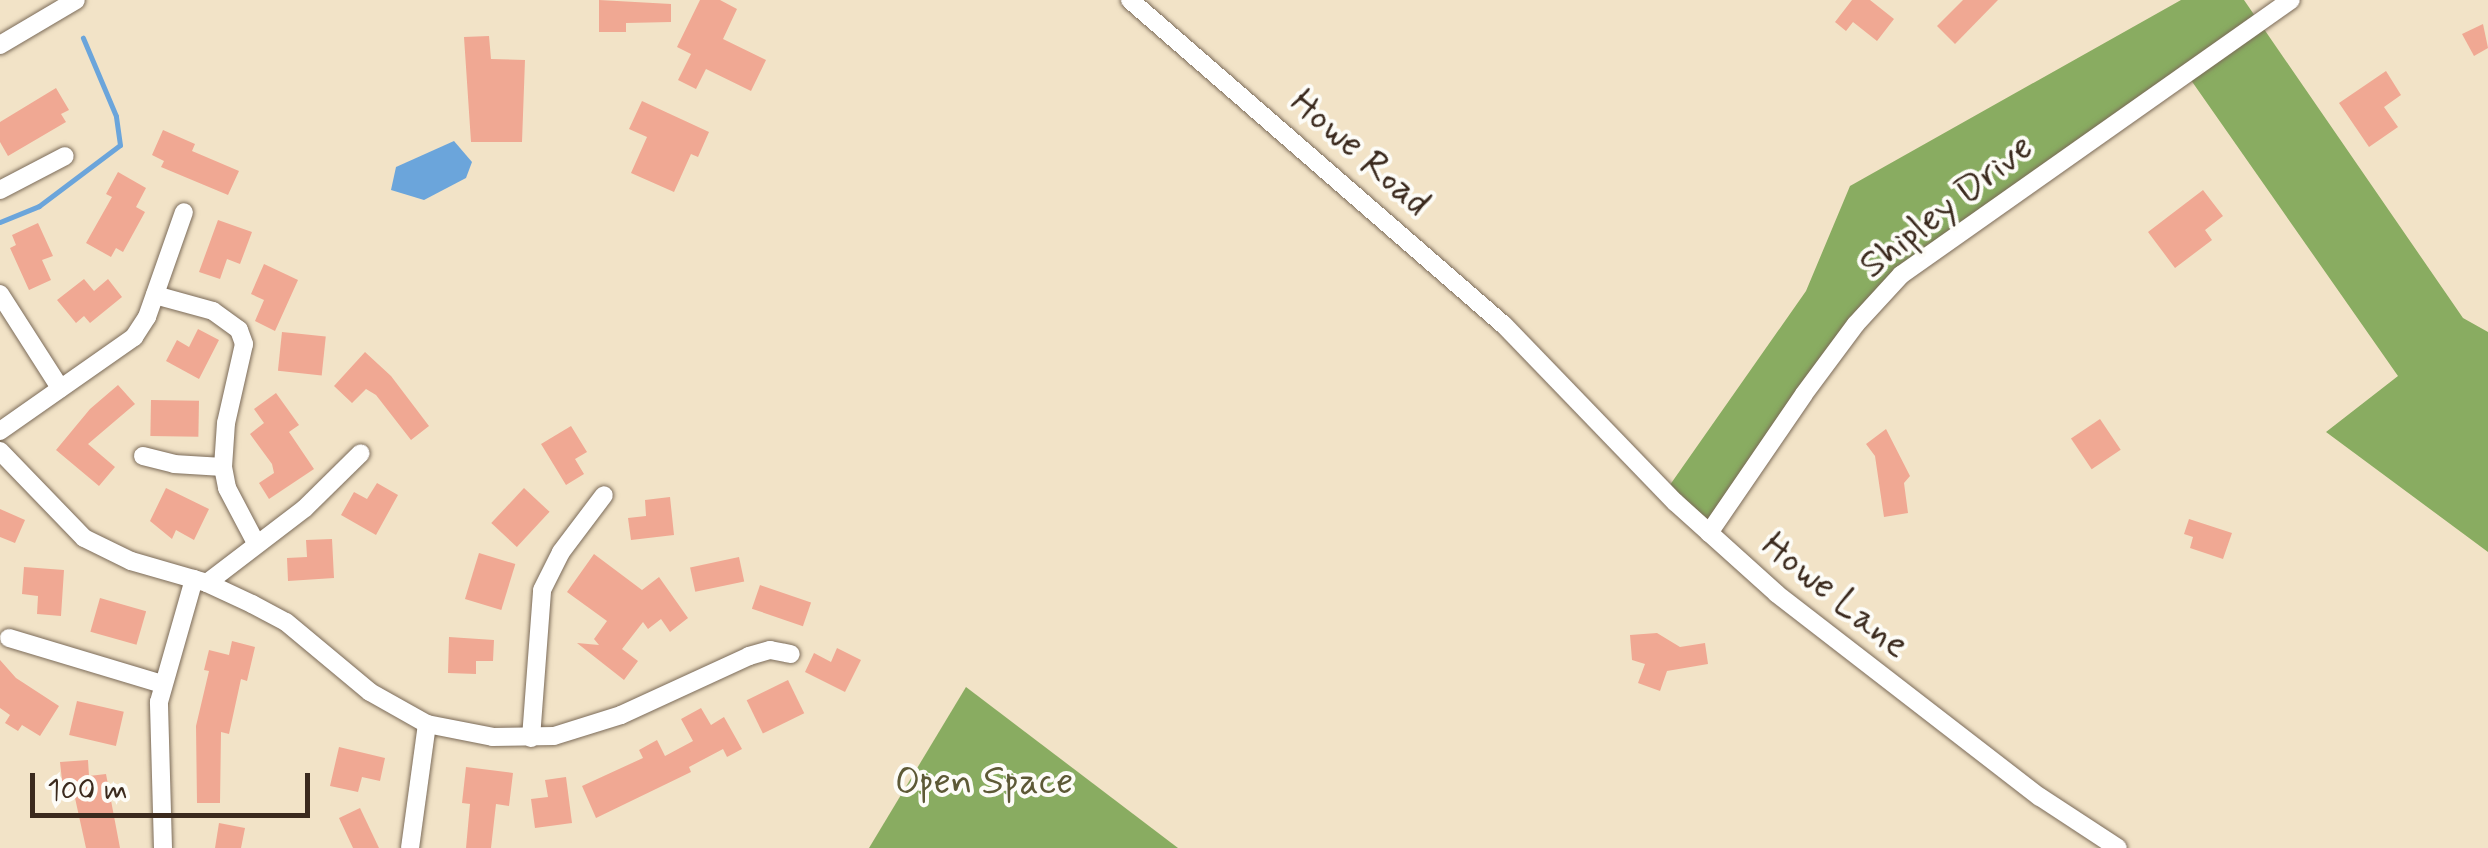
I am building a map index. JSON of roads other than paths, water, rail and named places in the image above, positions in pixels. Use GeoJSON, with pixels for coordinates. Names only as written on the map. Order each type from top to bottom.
{"type":"FeatureCollection","features":[{"type":"Feature","properties":{"kind":"street"},"geometry":{"type":"LineString","coordinates":[[0,45],[76,0]]}},
{"type":"Feature","properties":{"kind":"street","name":"Howe Road"},"geometry":{"type":"LineString","coordinates":[[1130,0],[1374,208],[1542,360]]}},
{"type":"Feature","properties":{"kind":"street","name":"Shipley Drive"},"geometry":{"type":"LineString","coordinates":[[1709,533],[1825,366],[1901,275],[2291,0]]}},
{"type":"Feature","properties":{"kind":"street"},"geometry":{"type":"LineString","coordinates":[[0,190],[64,156]]}},
{"type":"Feature","properties":{"kind":"street"},"geometry":{"type":"LineString","coordinates":[[0,431],[134,336],[155,295],[184,212]]}},
{"type":"Feature","properties":{"kind":"street"},"geometry":{"type":"LineString","coordinates":[[0,294],[60,388]]}},
{"type":"Feature","properties":{"kind":"street"},"geometry":{"type":"LineString","coordinates":[[155,295],[213,311],[238,330],[244,344],[226,423],[223,466],[227,488],[256,543]]}},
{"type":"Feature","properties":{"kind":"street","name":"Howe Lane"},"geometry":{"type":"LineString","coordinates":[[1542,360],[1634,462],[1776,594],[1988,758],[2118,848]]}},
{"type":"Feature","properties":{"kind":"street"},"geometry":{"type":"LineString","coordinates":[[0,451],[84,538],[130,562],[201,581],[286,622],[359,684],[428,724],[479,735],[531,738],[582,730],[749,656],[770,650],[791,654]]}},
{"type":"Feature","properties":{"kind":"street"},"geometry":{"type":"LineString","coordinates":[[163,848],[158,723],[162,684],[201,581],[305,508],[362,453]]}},
{"type":"Feature","properties":{"kind":"street"},"geometry":{"type":"LineString","coordinates":[[143,456],[174,464],[223,466]]}},
{"type":"Feature","properties":{"kind":"street"},"geometry":{"type":"LineString","coordinates":[[531,738],[542,590],[561,552],[604,495]]}},
{"type":"Feature","properties":{"kind":"street"},"geometry":{"type":"LineString","coordinates":[[10,638],[76,662],[162,684]]}},
{"type":"Feature","properties":{"kind":"street"},"geometry":{"type":"LineString","coordinates":[[410,848],[428,724]]}},
{"type":"Feature","properties":{"kind":"water"},"geometry":{"type":"Polygon","coordinates":[[[454,141],[472,162],[466,178],[424,200],[391,190],[396,167],[454,141]]]}},
{"type":"Feature","properties":{"kind":"waterway"},"geometry":{"type":"LineString","coordinates":[[0,222],[39,206],[120,145],[116,116],[83,38]]}},
{"type":"Feature","properties":{"kind":"park label","name":"Open Space"},"geometry":{"type":"Point","coordinates":[984,783]}}]}
